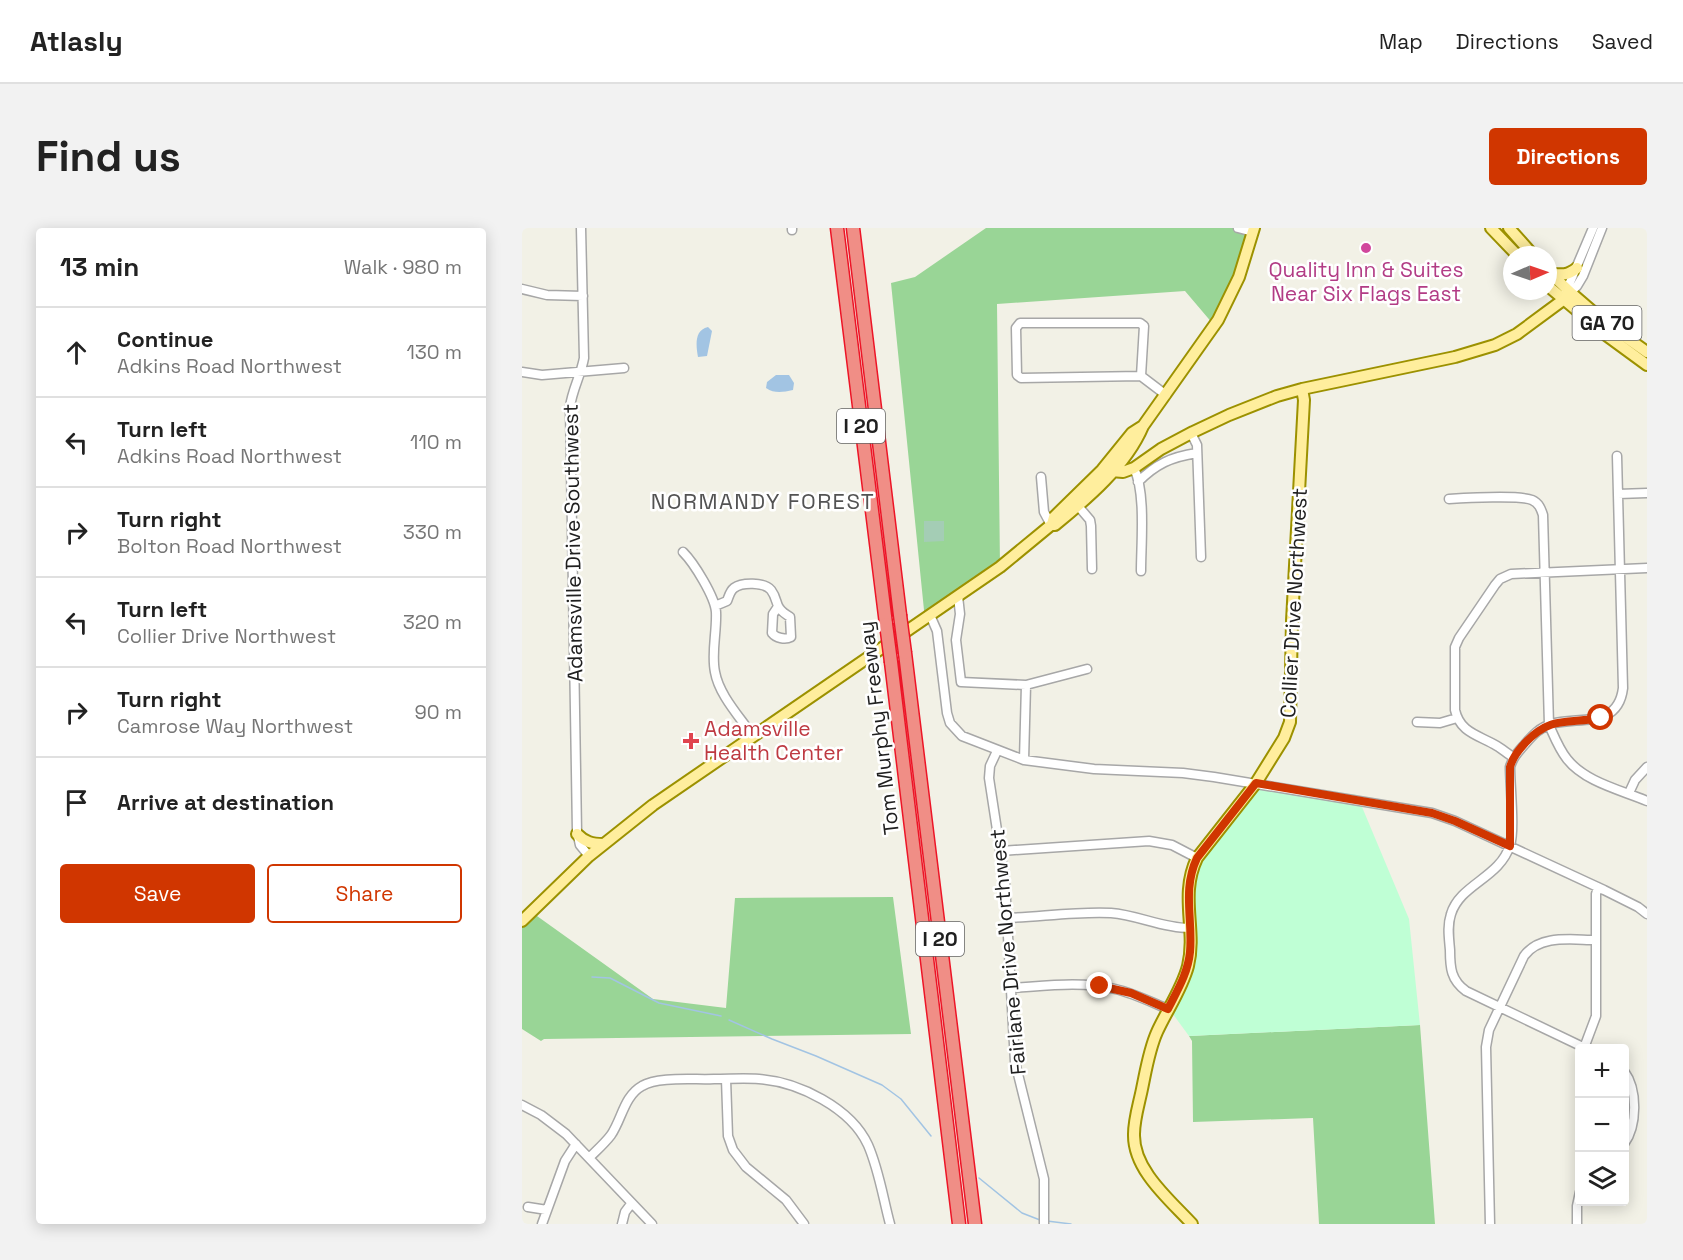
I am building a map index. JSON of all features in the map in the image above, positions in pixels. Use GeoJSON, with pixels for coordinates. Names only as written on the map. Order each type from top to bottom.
{"type":"FeatureCollection","features":[{"type":"Feature","properties":{"kind":"highway","name":"Tom Murphy Freeway"},"geometry":{"type":"LineString","coordinates":[[837,228],[959,1224]]}},
{"type":"Feature","properties":{"kind":"highway","name":"Tom Murphy Freeway"},"geometry":{"type":"LineString","coordinates":[[853,228],[975,1224]]}},
{"type":"Feature","properties":{"kind":"main road"},"geometry":{"type":"LineString","coordinates":[[1491,228],[1508,246]]}},
{"type":"Feature","properties":{"kind":"main road"},"geometry":{"type":"LineString","coordinates":[[1509,228],[1525,246]]}},
{"type":"Feature","properties":{"kind":"main road"},"geometry":{"type":"LineString","coordinates":[[522,921],[589,856],[656,803],[752,735],[958,596],[1078,506],[1136,441],[1143,426],[1218,320],[1239,277],[1254,230]]}},
{"type":"Feature","properties":{"kind":"main road"},"geometry":{"type":"LineString","coordinates":[[1557,274],[1570,274],[1577,268]]}},
{"type":"Feature","properties":{"kind":"main road","name":"GA 70"},"geometry":{"type":"LineString","coordinates":[[1557,282],[1606,335],[1647,365]]}},
{"type":"Feature","properties":{"kind":"main road","name":"GA 70"},"geometry":{"type":"LineString","coordinates":[[1557,290],[1566,294],[1647,352]]}},
{"type":"Feature","properties":{"kind":"main road"},"geometry":{"type":"LineString","coordinates":[[1111,471],[1123,472],[1134,468],[1161,449],[1191,433],[1254,405],[1302,389],[1455,357],[1495,345],[1517,334],[1550,311],[1566,294]]}},
{"type":"Feature","properties":{"kind":"main road"},"geometry":{"type":"LineString","coordinates":[[1550,300],[1550,311]]}},
{"type":"Feature","properties":{"kind":"main road","name":"Collier Drive Northwest"},"geometry":{"type":"LineString","coordinates":[[1192,1224],[1153,1180],[1134,1142],[1134,1125],[1149,1055],[1156,1034],[1188,966],[1190,951],[1188,884],[1191,871],[1197,858],[1256,783],[1284,738],[1290,722],[1292,621],[1304,400],[1302,389]]}},
{"type":"Feature","properties":{"kind":"main road"},"geometry":{"type":"LineString","coordinates":[[1051,525],[1054,517],[1102,470],[1132,433],[1143,426]]}},
{"type":"Feature","properties":{"kind":"main road"},"geometry":{"type":"LineString","coordinates":[[577,834],[583,840],[593,844],[603,844]]}},
{"type":"Feature","properties":{"kind":"street","name":"Adamsville Drive Southwest"},"geometry":{"type":"LineString","coordinates":[[582,228],[584,358],[570,406],[577,834],[580,845],[589,856]]}},
{"type":"Feature","properties":{"kind":"street"},"geometry":{"type":"LineString","coordinates":[[1238,228],[1254,230]]}},
{"type":"Feature","properties":{"kind":"street"},"geometry":{"type":"LineString","coordinates":[[1566,294],[1593,228]]}},
{"type":"Feature","properties":{"kind":"street"},"geometry":{"type":"LineString","coordinates":[[1566,294],[1577,286],[1583,276],[1602,228]]}},
{"type":"Feature","properties":{"kind":"street"},"geometry":{"type":"LineString","coordinates":[[522,289],[547,295],[583,296]]}},
{"type":"Feature","properties":{"kind":"street"},"geometry":{"type":"LineString","coordinates":[[1141,376],[1144,326],[1140,323],[1020,323],[1016,328],[1017,375],[1021,378],[1141,376],[1166,394]]}},
{"type":"Feature","properties":{"kind":"street"},"geometry":{"type":"LineString","coordinates":[[522,372],[542,375],[624,368]]}},
{"type":"Feature","properties":{"kind":"street"},"geometry":{"type":"LineString","coordinates":[[1191,433],[1197,445],[1201,557]]}},
{"type":"Feature","properties":{"kind":"street"},"geometry":{"type":"LineString","coordinates":[[1138,482],[1152,468],[1169,459],[1197,453]]}},
{"type":"Feature","properties":{"kind":"street"},"geometry":{"type":"LineString","coordinates":[[1577,1044],[1466,991],[1455,980],[1450,966],[1449,924],[1451,912],[1458,900],[1494,870],[1510,846],[1510,767],[1513,757],[1536,731],[1565,721],[1601,718],[1612,712],[1620,701],[1623,687],[1617,456]]}},
{"type":"Feature","properties":{"kind":"street"},"geometry":{"type":"LineString","coordinates":[[1134,468],[1138,482],[1141,515],[1141,571]]}},
{"type":"Feature","properties":{"kind":"street"},"geometry":{"type":"LineString","coordinates":[[1041,477],[1044,512],[1051,525]]}},
{"type":"Feature","properties":{"kind":"street"},"geometry":{"type":"LineString","coordinates":[[1618,494],[1647,493]]}},
{"type":"Feature","properties":{"kind":"street"},"geometry":{"type":"LineString","coordinates":[[1449,499],[1525,498],[1537,503],[1543,515],[1549,725],[1562,752],[1575,767],[1590,777],[1647,801]]}},
{"type":"Feature","properties":{"kind":"street"},"geometry":{"type":"LineString","coordinates":[[1078,506],[1090,520],[1092,569]]}},
{"type":"Feature","properties":{"kind":"street"},"geometry":{"type":"LineString","coordinates":[[683,552],[694,563],[715,606],[714,664],[716,677],[752,735]]}},
{"type":"Feature","properties":{"kind":"street"},"geometry":{"type":"LineString","coordinates":[[1513,757],[1467,731],[1457,718],[1454,657],[1459,638],[1500,579],[1511,574],[1647,568]]}},
{"type":"Feature","properties":{"kind":"street"},"geometry":{"type":"LineString","coordinates":[[715,606],[727,601],[731,590],[736,587],[755,585],[768,588],[777,608]]}},
{"type":"Feature","properties":{"kind":"street"},"geometry":{"type":"LineString","coordinates":[[958,596],[960,614],[956,640],[961,682],[1026,685],[1087,669]]}},
{"type":"Feature","properties":{"kind":"street"},"geometry":{"type":"LineString","coordinates":[[930,615],[937,631],[950,723],[962,736],[997,751],[1024,760],[1094,769],[1183,773],[1432,813],[1455,821],[1598,887],[1647,914]]}},
{"type":"Feature","properties":{"kind":"street"},"geometry":{"type":"LineString","coordinates":[[1024,760],[1026,685]]}},
{"type":"Feature","properties":{"kind":"street"},"geometry":{"type":"LineString","coordinates":[[1417,722],[1440,723],[1457,718]]}},
{"type":"Feature","properties":{"kind":"street","name":"Fairlane Drive Northwest"},"geometry":{"type":"LineString","coordinates":[[997,751],[990,766],[989,778],[1001,851],[1015,1062],[1044,1179],[1044,1224]]}},
{"type":"Feature","properties":{"kind":"street"},"geometry":{"type":"LineString","coordinates":[[1629,793],[1635,780],[1647,767]]}},
{"type":"Feature","properties":{"kind":"street"},"geometry":{"type":"LineString","coordinates":[[1001,851],[1149,841],[1172,845],[1197,858]]}},
{"type":"Feature","properties":{"kind":"street"},"geometry":{"type":"LineString","coordinates":[[1586,1044],[1596,1016],[1596,894],[1598,887]]}},
{"type":"Feature","properties":{"kind":"street"},"geometry":{"type":"LineString","coordinates":[[1007,918],[1110,913],[1132,916],[1168,927],[1189,928]]}},
{"type":"Feature","properties":{"kind":"street"},"geometry":{"type":"LineString","coordinates":[[1490,1224],[1486,1047],[1489,1030],[1524,956],[1533,946],[1548,940],[1596,940]]}},
{"type":"Feature","properties":{"kind":"street"},"geometry":{"type":"LineString","coordinates":[[1011,988],[1074,984],[1100,986],[1131,993],[1168,1009]]}},
{"type":"Feature","properties":{"kind":"street"},"geometry":{"type":"LineString","coordinates":[[726,1079],[728,1136],[733,1150],[746,1167],[786,1200],[804,1224]]}},
{"type":"Feature","properties":{"kind":"street"},"geometry":{"type":"LineString","coordinates":[[589,1158],[611,1135],[628,1099],[642,1086],[658,1081],[760,1079],[774,1082],[817,1097],[843,1113],[855,1125],[867,1143],[874,1162],[890,1224]]}},
{"type":"Feature","properties":{"kind":"street"},"geometry":{"type":"LineString","coordinates":[[1629,1080],[1634,1119],[1629,1136]]}},
{"type":"Feature","properties":{"kind":"street"},"geometry":{"type":"LineString","coordinates":[[522,1105],[554,1124],[576,1144],[652,1224]]}},
{"type":"Feature","properties":{"kind":"street"},"geometry":{"type":"LineString","coordinates":[[542,1224],[565,1161],[576,1144]]}},
{"type":"Feature","properties":{"kind":"street"},"geometry":{"type":"LineString","coordinates":[[622,1224],[625,1212],[631,1204]]}},
{"type":"Feature","properties":{"kind":"street"},"geometry":{"type":"LineString","coordinates":[[1577,1206],[1577,1224]]}},
{"type":"Feature","properties":{"kind":"street"},"geometry":{"type":"LineString","coordinates":[[528,1207],[547,1210]]}},
{"type":"Feature","properties":{"kind":"green space"},"geometry":{"type":"Polygon","coordinates":[[[986,228],[1252,228],[1219,331],[1185,291],[997,304],[1000,567],[925,620],[891,283],[915,277],[986,228]]]}},
{"type":"Feature","properties":{"kind":"green space"},"geometry":{"type":"Polygon","coordinates":[[[924,521],[944,521],[944,541],[924,542],[924,521]]]}},
{"type":"Feature","properties":{"kind":"green space"},"geometry":{"type":"Polygon","coordinates":[[[1248,782],[1357,795],[1409,919],[1420,1025],[1189,1036],[1167,1006],[1189,954],[1191,858],[1248,782]]]}},
{"type":"Feature","properties":{"kind":"green space"},"geometry":{"type":"Polygon","coordinates":[[[893,897],[911,1034],[544,1039],[541,1041],[522,1029],[522,918],[530,911],[653,999],[726,1008],[735,898],[893,897]]]}},
{"type":"Feature","properties":{"kind":"green space"},"geometry":{"type":"Polygon","coordinates":[[[1420,1025],[1435,1224],[1319,1224],[1313,1118],[1193,1122],[1192,1041],[1189,1036],[1420,1025]]]}},
{"type":"Feature","properties":{"kind":"water"},"geometry":{"type":"Polygon","coordinates":[[[708,327],[712,331],[707,356],[698,357],[698,335],[700,331],[708,327]]]}},
{"type":"Feature","properties":{"kind":"water"},"geometry":{"type":"Polygon","coordinates":[[[776,375],[789,375],[794,383],[793,390],[776,392],[766,388],[767,382],[776,375]]]}},
{"type":"Feature","properties":{"kind":"waterway"},"geometry":{"type":"LineString","coordinates":[[592,977],[610,978],[659,1003],[721,1016]]}},
{"type":"Feature","properties":{"kind":"waterway"},"geometry":{"type":"LineString","coordinates":[[729,1020],[882,1085],[901,1099],[931,1136]]}},
{"type":"Feature","properties":{"kind":"waterway"},"geometry":{"type":"LineString","coordinates":[[979,1178],[1022,1213],[1040,1220]]}},
{"type":"Feature","properties":{"kind":"waterway"},"geometry":{"type":"LineString","coordinates":[[1047,1221],[1071,1224]]}},
{"type":"Feature","properties":{"kind":"place","name":"Quality Inn & Suites Near Six Flags East"},"geometry":{"type":"Point","coordinates":[1366,248]}},
{"type":"Feature","properties":{"kind":"place","name":"Adamsville Health Center"},"geometry":{"type":"Point","coordinates":[691,741]}},
{"type":"Feature","properties":{"kind":"district","name":"NORMANDY FOREST"},"geometry":{"type":"Point","coordinates":[763,501]}},
{"type":"Feature","properties":{"kind":"route"},"geometry":{"type":"LineString","coordinates":[[1100,986],[1131,993],[1168,1009],[1188,966],[1190,951],[1188,884],[1191,871],[1197,858],[1256,783],[1432,813],[1510,846],[1510,767],[1513,757],[1536,731],[1549,725],[1565,721],[1601,718]]}}]}
